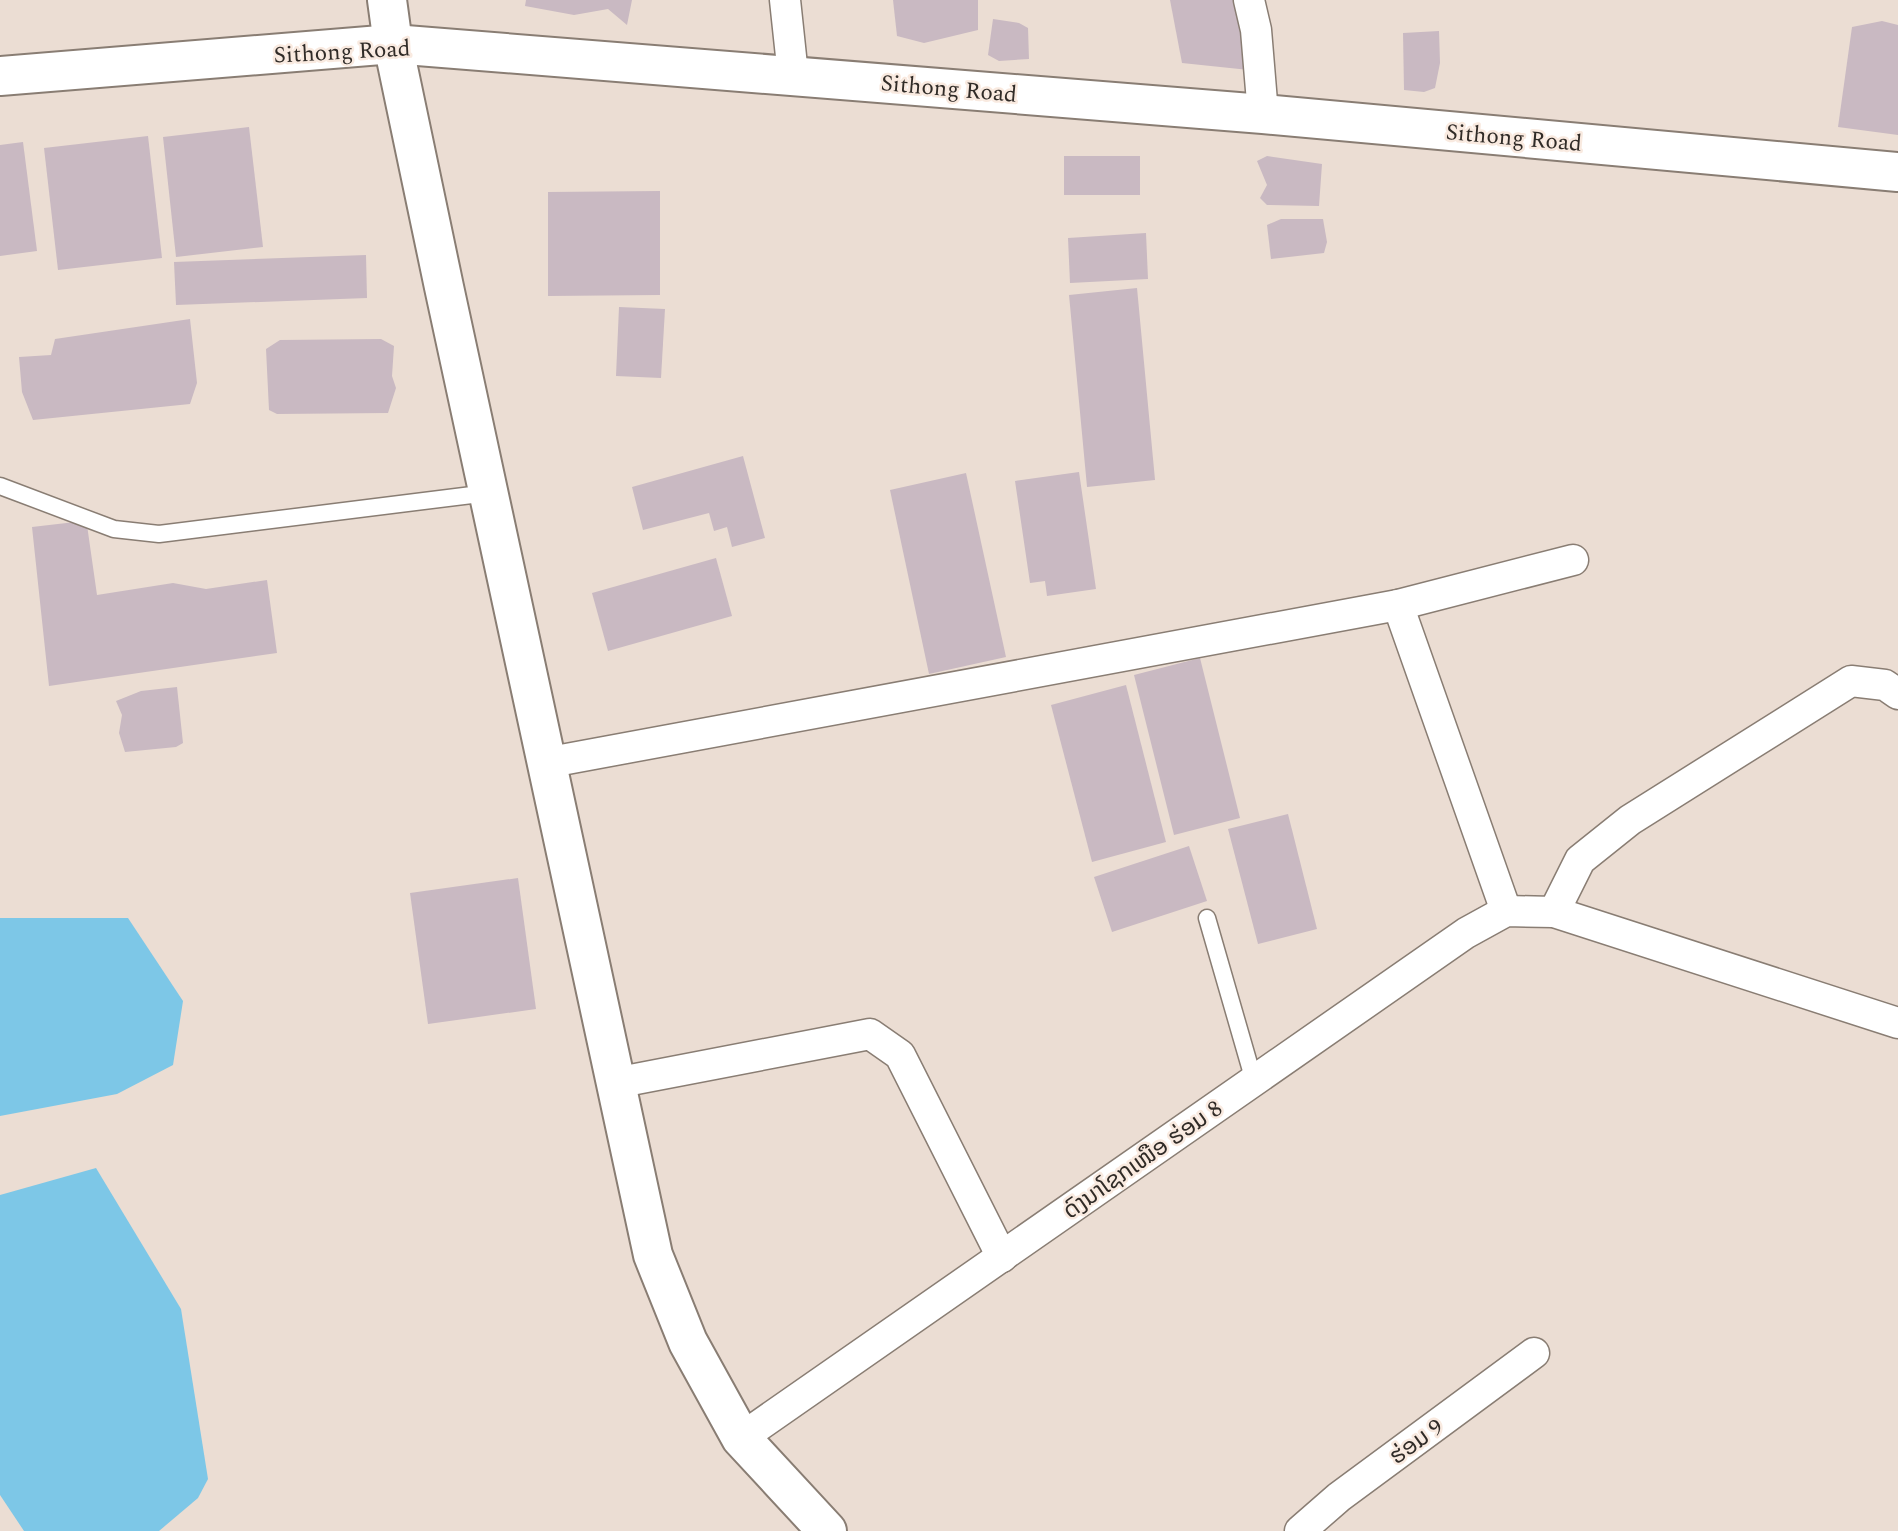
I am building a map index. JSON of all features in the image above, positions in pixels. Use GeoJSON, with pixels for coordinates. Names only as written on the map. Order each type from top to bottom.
{"type":"FeatureCollection","features":[{"type":"Feature","properties":{"kind":"main road"},"geometry":{"type":"LineString","coordinates":[[387,0],[393,44],[545,763],[653,1255],[688,1342],[741,1438],[827,1531]]}},
{"type":"Feature","properties":{"kind":"main road","name":"Sithong Road"},"geometry":{"type":"LineString","coordinates":[[0,76],[393,44],[1262,114],[1898,172]]}},
{"type":"Feature","properties":{"kind":"street"},"geometry":{"type":"LineString","coordinates":[[785,0],[793,75]]}},
{"type":"Feature","properties":{"kind":"street"},"geometry":{"type":"LineString","coordinates":[[1249,0],[1256,30],[1262,114]]}},
{"type":"Feature","properties":{"kind":"street"},"geometry":{"type":"LineString","coordinates":[[545,763],[1398,605],[1573,560]]}},
{"type":"Feature","properties":{"kind":"street"},"geometry":{"type":"LineString","coordinates":[[1398,605],[1506,911],[1554,912],[1898,1023]]}},
{"type":"Feature","properties":{"kind":"street"},"geometry":{"type":"LineString","coordinates":[[1554,912],[1580,860],[1653,805],[1851,681],[1885,685],[1898,694]]}},
{"type":"Feature","properties":{"kind":"street","name":"ດົງນາໂຊກເໜືອ ຮ່ອມ 8"},"geometry":{"type":"LineString","coordinates":[[741,1438],[1466,933],[1506,911]]}},
{"type":"Feature","properties":{"kind":"street"},"geometry":{"type":"LineString","coordinates":[[615,1083],[870,1034],[900,1055],[1002,1257]]}},
{"type":"Feature","properties":{"kind":"street","name":"ຮ່ອມ 9"},"geometry":{"type":"LineString","coordinates":[[1300,1531],[1339,1497],[1534,1353]]}},
{"type":"Feature","properties":{"kind":"lane"},"geometry":{"type":"LineString","coordinates":[[0,486],[114,529],[159,534],[488,494]]}},
{"type":"Feature","properties":{"kind":"lane"},"geometry":{"type":"LineString","coordinates":[[1208,918],[1254,1082]]}},
{"type":"Feature","properties":{"kind":"water"},"geometry":{"type":"Polygon","coordinates":[[[0,918],[128,918],[183,1001],[173,1065],[117,1094],[0,1116],[0,918]]]}},
{"type":"Feature","properties":{"kind":"water"},"geometry":{"type":"Polygon","coordinates":[[[96,1168],[181,1309],[208,1479],[198,1498],[159,1531],[24,1531],[0,1495],[0,1195],[96,1168]]]}},
{"type":"Feature","properties":{"kind":"building"},"geometry":{"type":"Polygon","coordinates":[[[526,0],[632,0],[627,25],[608,9],[574,15],[525,6],[526,0]]]}},
{"type":"Feature","properties":{"kind":"building"},"geometry":{"type":"Polygon","coordinates":[[[893,0],[978,0],[978,30],[924,43],[897,36],[893,0]]]}},
{"type":"Feature","properties":{"kind":"building"},"geometry":{"type":"Polygon","coordinates":[[[1170,0],[1242,0],[1249,70],[1182,63],[1170,0]]]}},
{"type":"Feature","properties":{"kind":"building"},"geometry":{"type":"Polygon","coordinates":[[[993,19],[1019,23],[1028,28],[1029,59],[999,61],[988,55],[993,19]]]}},
{"type":"Feature","properties":{"kind":"building"},"geometry":{"type":"Polygon","coordinates":[[[1882,21],[1898,25],[1898,135],[1838,127],[1852,27],[1882,21]]]}},
{"type":"Feature","properties":{"kind":"building"},"geometry":{"type":"Polygon","coordinates":[[[1439,31],[1440,63],[1435,88],[1424,92],[1404,90],[1403,33],[1439,31]]]}},
{"type":"Feature","properties":{"kind":"building"},"geometry":{"type":"Polygon","coordinates":[[[249,127],[263,247],[176,257],[163,137],[249,127]]]}},
{"type":"Feature","properties":{"kind":"building"},"geometry":{"type":"Polygon","coordinates":[[[148,136],[162,258],[58,270],[44,148],[148,136]]]}},
{"type":"Feature","properties":{"kind":"building"},"geometry":{"type":"Polygon","coordinates":[[[23,142],[37,251],[0,256],[0,145],[23,142]]]}},
{"type":"Feature","properties":{"kind":"building"},"geometry":{"type":"Polygon","coordinates":[[[1064,156],[1140,156],[1140,195],[1064,195],[1064,156]]]}},
{"type":"Feature","properties":{"kind":"building"},"geometry":{"type":"Polygon","coordinates":[[[1267,156],[1322,164],[1319,206],[1267,205],[1260,198],[1267,185],[1257,161],[1267,156]]]}},
{"type":"Feature","properties":{"kind":"building"},"geometry":{"type":"Polygon","coordinates":[[[660,191],[660,295],[548,296],[548,192],[660,191]]]}},
{"type":"Feature","properties":{"kind":"building"},"geometry":{"type":"Polygon","coordinates":[[[1281,219],[1323,219],[1327,242],[1324,253],[1271,259],[1267,225],[1281,219]]]}},
{"type":"Feature","properties":{"kind":"building"},"geometry":{"type":"Polygon","coordinates":[[[1146,233],[1148,279],[1070,283],[1068,238],[1146,233]]]}},
{"type":"Feature","properties":{"kind":"building"},"geometry":{"type":"Polygon","coordinates":[[[366,255],[367,298],[176,305],[174,262],[366,255]]]}},
{"type":"Feature","properties":{"kind":"building"},"geometry":{"type":"Polygon","coordinates":[[[1137,288],[1155,480],[1087,487],[1069,295],[1137,288]]]}},
{"type":"Feature","properties":{"kind":"building"},"geometry":{"type":"Polygon","coordinates":[[[619,307],[665,309],[661,378],[616,376],[619,307]]]}},
{"type":"Feature","properties":{"kind":"building"},"geometry":{"type":"Polygon","coordinates":[[[190,319],[197,383],[190,404],[33,420],[22,392],[19,357],[51,355],[55,339],[190,319]]]}},
{"type":"Feature","properties":{"kind":"building"},"geometry":{"type":"Polygon","coordinates":[[[381,339],[394,346],[392,376],[396,388],[388,413],[277,414],[269,410],[266,349],[280,340],[381,339]]]}},
{"type":"Feature","properties":{"kind":"building"},"geometry":{"type":"Polygon","coordinates":[[[743,456],[765,538],[732,547],[727,527],[714,531],[709,513],[643,530],[632,487],[743,456]]]}},
{"type":"Feature","properties":{"kind":"building"},"geometry":{"type":"Polygon","coordinates":[[[1079,472],[1096,589],[1047,596],[1045,581],[1030,583],[1015,481],[1079,472]]]}},
{"type":"Feature","properties":{"kind":"building"},"geometry":{"type":"Polygon","coordinates":[[[966,473],[1006,657],[929,674],[890,490],[966,473]]]}},
{"type":"Feature","properties":{"kind":"building"},"geometry":{"type":"Polygon","coordinates":[[[75,522],[87,525],[97,595],[173,583],[206,589],[267,580],[277,653],[49,686],[32,527],[75,522]]]}},
{"type":"Feature","properties":{"kind":"building"},"geometry":{"type":"Polygon","coordinates":[[[716,558],[732,616],[608,651],[592,593],[716,558]]]}},
{"type":"Feature","properties":{"kind":"building"},"geometry":{"type":"Polygon","coordinates":[[[1200,658],[1240,818],[1174,835],[1134,675],[1200,658]]]}},
{"type":"Feature","properties":{"kind":"building"},"geometry":{"type":"Polygon","coordinates":[[[1126,685],[1166,842],[1092,862],[1051,705],[1126,685]]]}},
{"type":"Feature","properties":{"kind":"building"},"geometry":{"type":"Polygon","coordinates":[[[177,687],[183,743],[176,747],[125,752],[119,733],[122,715],[116,701],[141,691],[177,687]]]}},
{"type":"Feature","properties":{"kind":"building"},"geometry":{"type":"Polygon","coordinates":[[[1288,814],[1317,929],[1258,944],[1228,829],[1288,814]]]}},
{"type":"Feature","properties":{"kind":"building"},"geometry":{"type":"Polygon","coordinates":[[[1189,846],[1207,901],[1112,932],[1094,877],[1189,846]]]}},
{"type":"Feature","properties":{"kind":"building"},"geometry":{"type":"Polygon","coordinates":[[[518,878],[536,1009],[428,1024],[410,893],[518,878]]]}}]}
